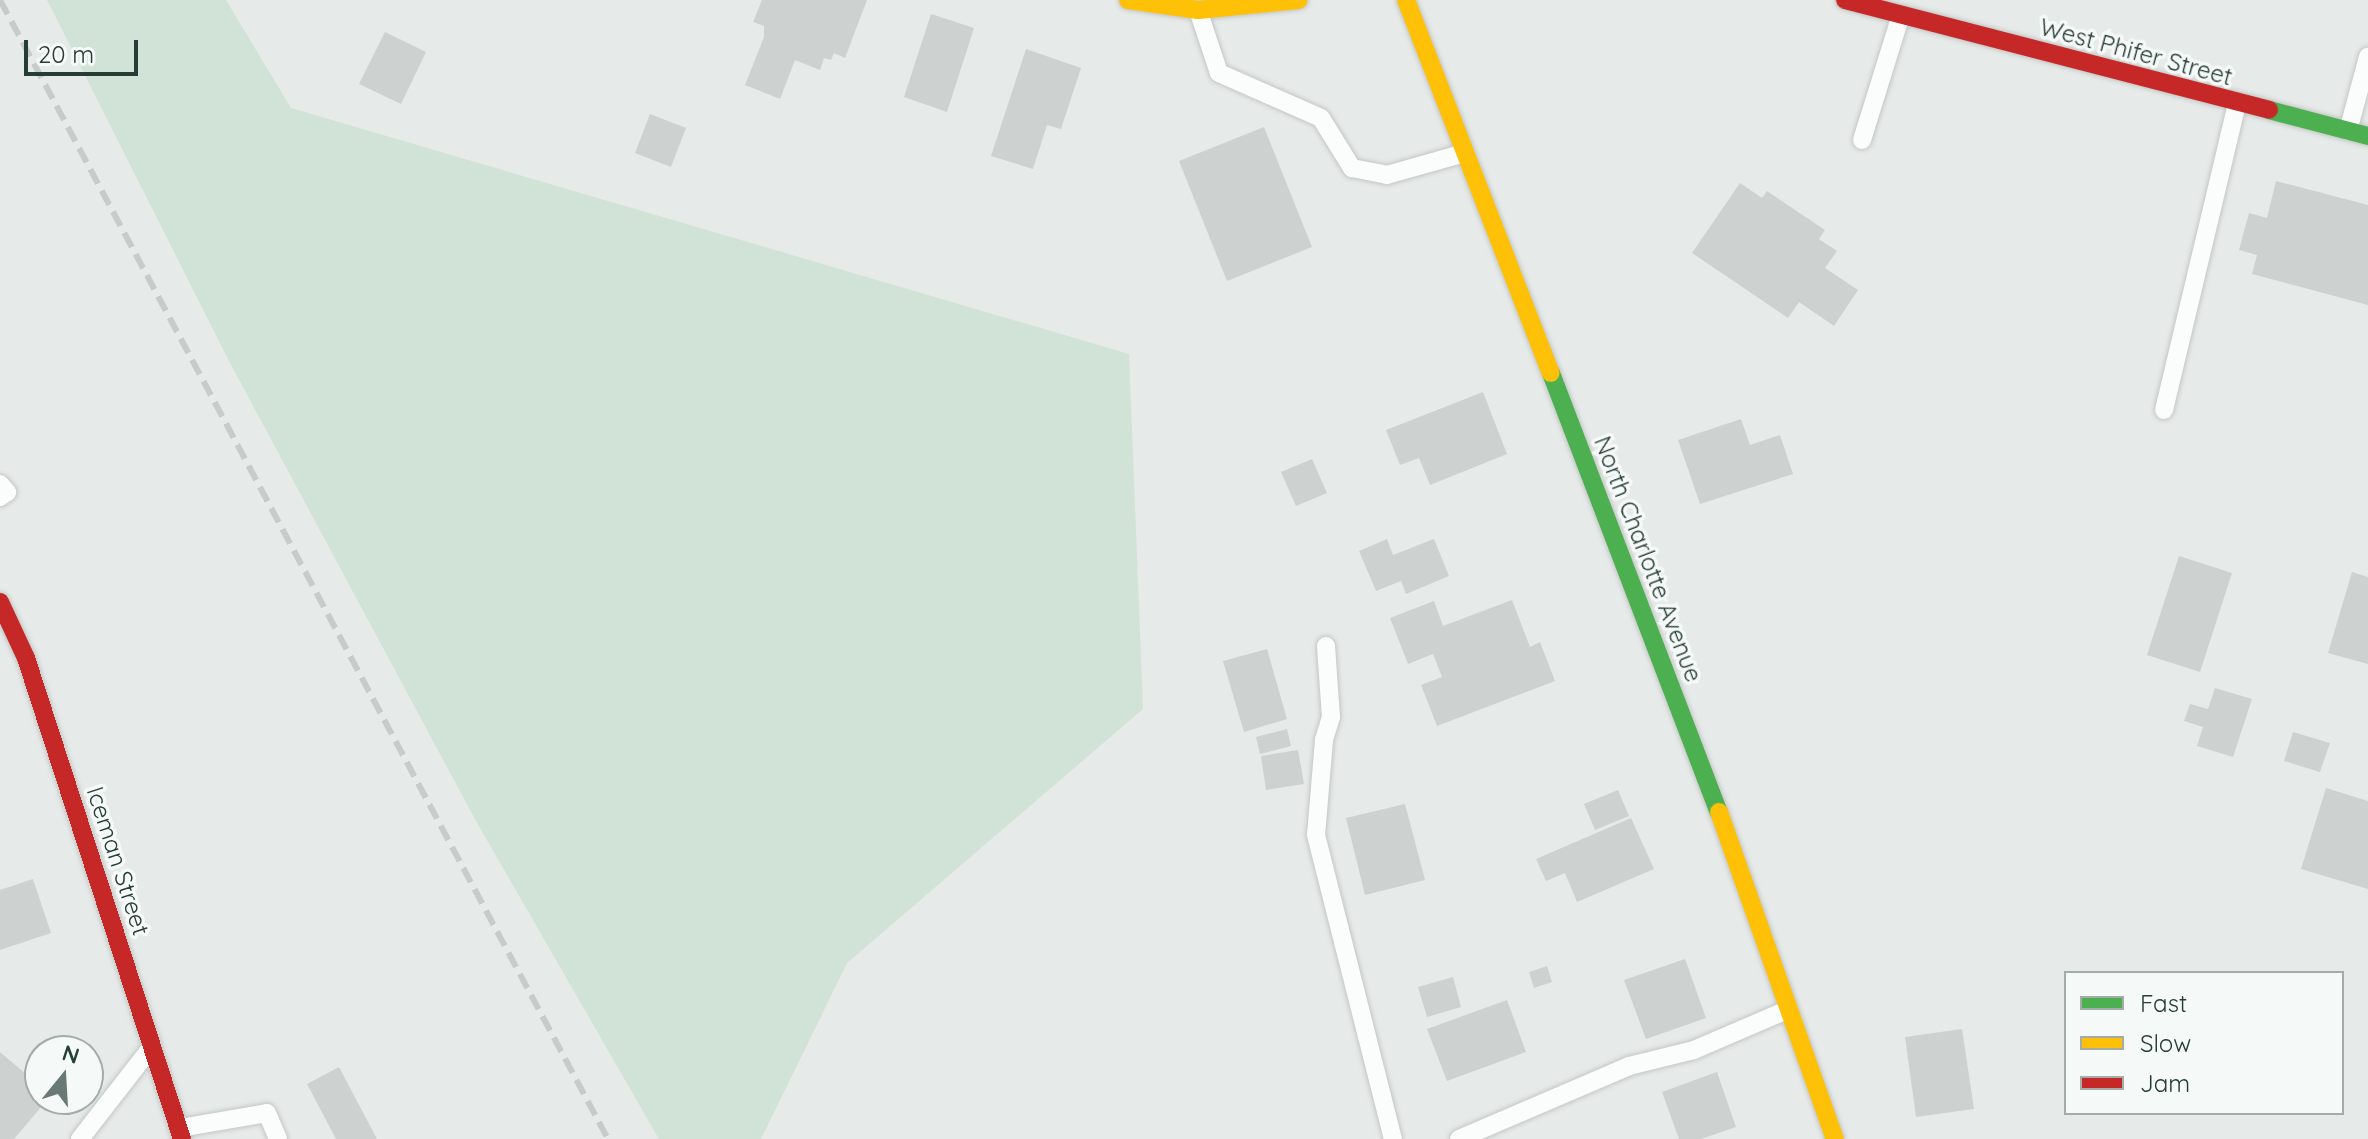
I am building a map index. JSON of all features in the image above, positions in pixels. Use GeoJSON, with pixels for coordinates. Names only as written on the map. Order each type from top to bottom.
{"type":"FeatureCollection","features":[{"type":"Feature","properties":{"kind":"main road"},"geometry":{"type":"LineString","coordinates":[[1128,0],[1198,10],[1299,0]]}},
{"type":"Feature","properties":{"kind":"main road","name":"North Charlotte Avenue"},"geometry":{"type":"LineString","coordinates":[[1406,0],[1697,749],[1835,1139]]}},
{"type":"Feature","properties":{"kind":"main road","name":"West Phifer Street"},"geometry":{"type":"LineString","coordinates":[[1845,0],[2368,136]]}},
{"type":"Feature","properties":{"kind":"main road","name":"Iceman Street"},"geometry":{"type":"LineString","coordinates":[[0,602],[26,658],[181,1134]]}},
{"type":"Feature","properties":{"kind":"lane"},"geometry":{"type":"LineString","coordinates":[[1198,10],[1219,73],[1321,118],[1352,168],[1387,175],[1465,153]]}},
{"type":"Feature","properties":{"kind":"lane"},"geometry":{"type":"LineString","coordinates":[[1862,140],[1901,15]]}},
{"type":"Feature","properties":{"kind":"lane"},"geometry":{"type":"LineString","coordinates":[[2348,131],[2368,57]]}},
{"type":"Feature","properties":{"kind":"lane"},"geometry":{"type":"LineString","coordinates":[[2164,410],[2237,104]]}},
{"type":"Feature","properties":{"kind":"lane"},"geometry":{"type":"LineString","coordinates":[[0,484],[7,492],[0,497]]}},
{"type":"Feature","properties":{"kind":"lane"},"geometry":{"type":"LineString","coordinates":[[1326,646],[1331,717],[1324,740],[1316,835],[1393,1139]]}},
{"type":"Feature","properties":{"kind":"lane"},"geometry":{"type":"LineString","coordinates":[[1459,1139],[1629,1066],[1694,1050],[1789,1009]]}},
{"type":"Feature","properties":{"kind":"lane"},"geometry":{"type":"LineString","coordinates":[[80,1139],[153,1045]]}},
{"type":"Feature","properties":{"kind":"lane"},"geometry":{"type":"LineString","coordinates":[[181,1134],[267,1113],[278,1139]]}},
{"type":"Feature","properties":{"kind":"green space"},"geometry":{"type":"Polygon","coordinates":[[[47,0],[226,0],[291,108],[1129,354],[1143,709],[847,963],[761,1139],[659,1139],[476,821],[229,361],[47,0]]]}},
{"type":"Feature","properties":{"kind":"building"},"geometry":{"type":"Polygon","coordinates":[[[762,0],[867,0],[845,58],[834,53],[831,60],[824,58],[820,70],[795,60],[780,99],[745,85],[764,37],[764,26],[753,22],[762,0]]]}},
{"type":"Feature","properties":{"kind":"building"},"geometry":{"type":"Polygon","coordinates":[[[931,14],[974,28],[947,112],[904,97],[931,14]]]}},
{"type":"Feature","properties":{"kind":"building"},"geometry":{"type":"Polygon","coordinates":[[[385,32],[426,52],[401,104],[359,84],[385,32]]]}},
{"type":"Feature","properties":{"kind":"building"},"geometry":{"type":"Polygon","coordinates":[[[1026,49],[1081,68],[1061,129],[1047,125],[1033,169],[991,156],[1026,49]]]}},
{"type":"Feature","properties":{"kind":"building"},"geometry":{"type":"Polygon","coordinates":[[[650,114],[686,128],[671,167],[635,153],[650,114]]]}},
{"type":"Feature","properties":{"kind":"building"},"geometry":{"type":"Polygon","coordinates":[[[1264,127],[1312,247],[1227,281],[1179,161],[1264,127]]]}},
{"type":"Feature","properties":{"kind":"building"},"geometry":{"type":"Polygon","coordinates":[[[2276,181],[2368,205],[2368,305],[2252,274],[2257,255],[2239,250],[2249,213],[2267,218],[2276,181]]]}},
{"type":"Feature","properties":{"kind":"building"},"geometry":{"type":"Polygon","coordinates":[[[1740,183],[1762,198],[1767,191],[1825,230],[1819,239],[1837,251],[1825,268],[1858,290],[1834,326],[1799,302],[1788,318],[1692,253],[1740,183]]]}},
{"type":"Feature","properties":{"kind":"building"},"geometry":{"type":"Polygon","coordinates":[[[1483,392],[1507,454],[1430,485],[1419,458],[1400,465],[1386,430],[1483,392]]]}},
{"type":"Feature","properties":{"kind":"building"},"geometry":{"type":"Polygon","coordinates":[[[1741,419],[1750,445],[1780,435],[1793,474],[1700,504],[1678,440],[1741,419]]]}},
{"type":"Feature","properties":{"kind":"building"},"geometry":{"type":"Polygon","coordinates":[[[1312,459],[1327,493],[1296,506],[1281,472],[1312,459]]]}},
{"type":"Feature","properties":{"kind":"building"},"geometry":{"type":"Polygon","coordinates":[[[1387,539],[1393,555],[1434,539],[1449,576],[1406,594],[1401,581],[1376,591],[1359,551],[1387,539]]]}},
{"type":"Feature","properties":{"kind":"building"},"geometry":{"type":"Polygon","coordinates":[[[2179,556],[2232,573],[2200,672],[2147,655],[2179,556]]]}},
{"type":"Feature","properties":{"kind":"building"},"geometry":{"type":"Polygon","coordinates":[[[2352,572],[2368,577],[2368,664],[2328,653],[2352,572]]]}},
{"type":"Feature","properties":{"kind":"building"},"geometry":{"type":"Polygon","coordinates":[[[1512,600],[1530,647],[1540,642],[1555,681],[1437,726],[1421,685],[1442,677],[1433,654],[1408,664],[1390,618],[1434,601],[1443,626],[1512,600]]]}},
{"type":"Feature","properties":{"kind":"building"},"geometry":{"type":"Polygon","coordinates":[[[1267,649],[1287,719],[1244,732],[1223,661],[1267,649]]]}},
{"type":"Feature","properties":{"kind":"building"},"geometry":{"type":"Polygon","coordinates":[[[2215,688],[2252,699],[2233,757],[2197,746],[2203,727],[2184,721],[2190,704],[2208,709],[2215,688]]]}},
{"type":"Feature","properties":{"kind":"building"},"geometry":{"type":"Polygon","coordinates":[[[1287,729],[1291,746],[1260,754],[1256,737],[1287,729]]]}},
{"type":"Feature","properties":{"kind":"building"},"geometry":{"type":"Polygon","coordinates":[[[2293,732],[2330,743],[2320,772],[2284,761],[2293,732]]]}},
{"type":"Feature","properties":{"kind":"building"},"geometry":{"type":"Polygon","coordinates":[[[1298,750],[1304,784],[1266,790],[1261,756],[1298,750]]]}},
{"type":"Feature","properties":{"kind":"building"},"geometry":{"type":"Polygon","coordinates":[[[2326,788],[2368,801],[2368,889],[2301,869],[2326,788]]]}},
{"type":"Feature","properties":{"kind":"building"},"geometry":{"type":"Polygon","coordinates":[[[1618,790],[1629,816],[1595,830],[1584,804],[1618,790]]]}},
{"type":"Feature","properties":{"kind":"building"},"geometry":{"type":"Polygon","coordinates":[[[1405,804],[1425,880],[1365,895],[1346,818],[1405,804]]]}},
{"type":"Feature","properties":{"kind":"building"},"geometry":{"type":"Polygon","coordinates":[[[1631,818],[1654,869],[1577,902],[1565,873],[1546,881],[1536,859],[1631,818]]]}},
{"type":"Feature","properties":{"kind":"building"},"geometry":{"type":"Polygon","coordinates":[[[33,879],[51,933],[0,950],[0,890],[33,879]]]}},
{"type":"Feature","properties":{"kind":"building"},"geometry":{"type":"Polygon","coordinates":[[[1685,959],[1706,1018],[1646,1039],[1624,980],[1685,959]]]}},
{"type":"Feature","properties":{"kind":"building"},"geometry":{"type":"Polygon","coordinates":[[[1547,966],[1552,982],[1534,988],[1529,972],[1547,966]]]}},
{"type":"Feature","properties":{"kind":"building"},"geometry":{"type":"Polygon","coordinates":[[[1453,977],[1461,1007],[1427,1017],[1418,987],[1453,977]]]}},
{"type":"Feature","properties":{"kind":"building"},"geometry":{"type":"Polygon","coordinates":[[[1507,1000],[1526,1052],[1447,1081],[1427,1029],[1507,1000]]]}},
{"type":"Feature","properties":{"kind":"building"},"geometry":{"type":"Polygon","coordinates":[[[1962,1029],[1974,1109],[1916,1117],[1905,1037],[1962,1029]]]}},
{"type":"Feature","properties":{"kind":"building"},"geometry":{"type":"Polygon","coordinates":[[[0,1052],[24,1072],[24,1115],[34,1115],[14,1139],[0,1139],[0,1052]]]}},
{"type":"Feature","properties":{"kind":"building"},"geometry":{"type":"Polygon","coordinates":[[[339,1067],[377,1139],[336,1139],[307,1084],[339,1067]]]}},
{"type":"Feature","properties":{"kind":"building"},"geometry":{"type":"Polygon","coordinates":[[[1717,1072],[1736,1127],[1701,1139],[1679,1139],[1662,1092],[1717,1072]]]}},
{"type":"Feature","properties":{"kind":"railway"},"geometry":{"type":"LineString","coordinates":[[0,0],[608,1139]]}},
{"type":"Feature","properties":{"kind":"traffic: fast"},"geometry":{"type":"LineString","coordinates":[[2269,110],[2368,136]]}},
{"type":"Feature","properties":{"kind":"traffic: fast"},"geometry":{"type":"LineString","coordinates":[[1551,373],[1719,812]]}},
{"type":"Feature","properties":{"kind":"traffic: slow"},"geometry":{"type":"LineString","coordinates":[[1128,0],[1198,10],[1299,0]]}},
{"type":"Feature","properties":{"kind":"traffic: slow"},"geometry":{"type":"LineString","coordinates":[[1406,0],[1551,373]]}},
{"type":"Feature","properties":{"kind":"traffic: slow"},"geometry":{"type":"LineString","coordinates":[[1719,812],[1835,1139]]}},
{"type":"Feature","properties":{"kind":"traffic: jam"},"geometry":{"type":"LineString","coordinates":[[1845,0],[2269,110]]}},
{"type":"Feature","properties":{"kind":"traffic: jam"},"geometry":{"type":"LineString","coordinates":[[0,602],[26,658],[182,1139]]}}]}
